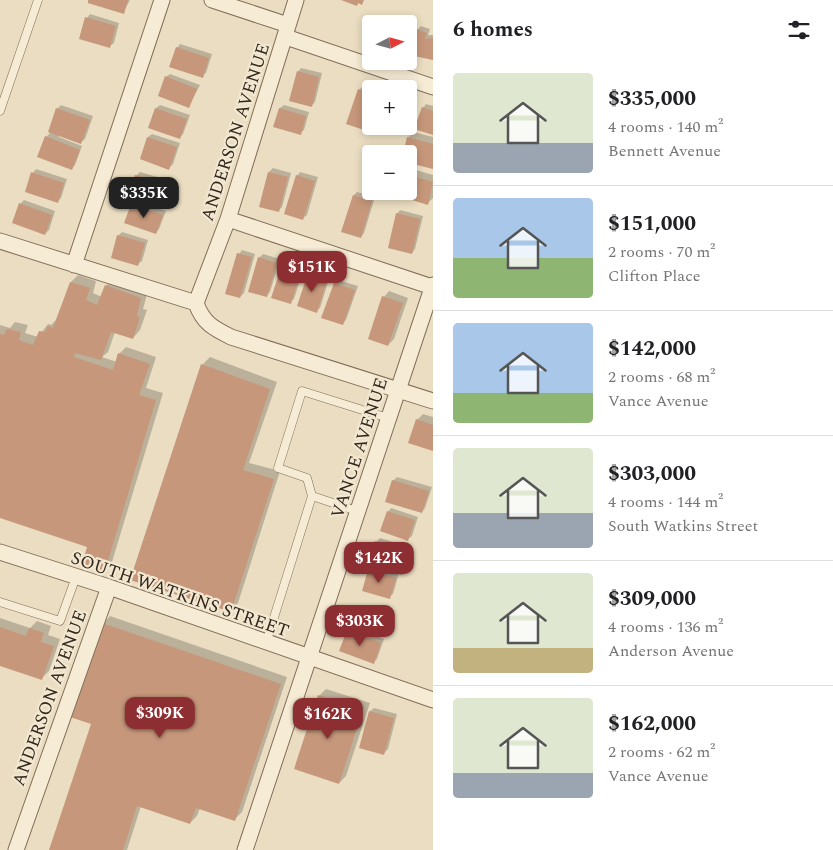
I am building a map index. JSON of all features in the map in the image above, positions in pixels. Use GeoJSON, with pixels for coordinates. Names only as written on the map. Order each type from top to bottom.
{"type":"FeatureCollection","features":[{"type":"Feature","properties":{"kind":"street"},"geometry":{"type":"LineString","coordinates":[[74,265],[162,0]]}},
{"type":"Feature","properties":{"kind":"street"},"geometry":{"type":"LineString","coordinates":[[212,0],[433,87]]}},
{"type":"Feature","properties":{"kind":"street","name":"ANDERSON AVENUE"},"geometry":{"type":"LineString","coordinates":[[196,303],[228,219],[296,0]]}},
{"type":"Feature","properties":{"kind":"street"},"geometry":{"type":"LineString","coordinates":[[228,219],[433,286]]}},
{"type":"Feature","properties":{"kind":"street"},"geometry":{"type":"LineString","coordinates":[[0,241],[196,303],[201,318],[212,328],[231,337],[433,401]]}},
{"type":"Feature","properties":{"kind":"street","name":"VANCE AVENUE"},"geometry":{"type":"LineString","coordinates":[[245,850],[397,389],[433,286]]}},
{"type":"Feature","properties":{"kind":"street","name":"SOUTH WATKINS STREET"},"geometry":{"type":"LineString","coordinates":[[0,552],[109,587],[433,700]]}},
{"type":"Feature","properties":{"kind":"street","name":"ANDERSON AVENUE"},"geometry":{"type":"LineString","coordinates":[[16,850],[109,587]]}},
{"type":"Feature","properties":{"kind":"lane"},"geometry":{"type":"LineString","coordinates":[[0,111],[38,0]]}},
{"type":"Feature","properties":{"kind":"lane"},"geometry":{"type":"LineString","coordinates":[[266,643],[312,496],[307,478],[278,468],[302,391],[388,418]]}},
{"type":"Feature","properties":{"kind":"lane"},"geometry":{"type":"LineString","coordinates":[[312,496],[357,511]]}},
{"type":"Feature","properties":{"kind":"lane"},"geometry":{"type":"LineString","coordinates":[[0,602],[60,621],[76,577]]}},
{"type":"Feature","properties":{"kind":"building"},"geometry":{"type":"Polygon","coordinates":[[[88,0],[128,0],[124,14],[88,3],[88,0]]]}},
{"type":"Feature","properties":{"kind":"building"},"geometry":{"type":"Polygon","coordinates":[[[341,0],[364,0],[362,5],[358,3],[357,6],[341,0]]]}},
{"type":"Feature","properties":{"kind":"building"},"geometry":{"type":"Polygon","coordinates":[[[85,17],[116,26],[110,48],[79,39],[85,17]]]}},
{"type":"Feature","properties":{"kind":"building"},"geometry":{"type":"Polygon","coordinates":[[[418,30],[427,33],[425,39],[433,38],[433,60],[418,57],[418,30]]]}},
{"type":"Feature","properties":{"kind":"building"},"geometry":{"type":"Polygon","coordinates":[[[176,47],[209,58],[203,78],[169,67],[176,47]]]}},
{"type":"Feature","properties":{"kind":"building"},"geometry":{"type":"Polygon","coordinates":[[[297,71],[319,77],[312,107],[289,101],[297,71]]]}},
{"type":"Feature","properties":{"kind":"building"},"geometry":{"type":"Polygon","coordinates":[[[165,76],[197,89],[189,108],[158,96],[165,76]]]}},
{"type":"Feature","properties":{"kind":"building"},"geometry":{"type":"Polygon","coordinates":[[[358,89],[362,91],[362,129],[346,124],[358,89]]]}},
{"type":"Feature","properties":{"kind":"building"},"geometry":{"type":"Polygon","coordinates":[[[422,107],[433,111],[433,135],[417,130],[417,121],[422,107]]]}},
{"type":"Feature","properties":{"kind":"building"},"geometry":{"type":"Polygon","coordinates":[[[56,108],[90,120],[81,144],[48,132],[56,108]]]}},
{"type":"Feature","properties":{"kind":"building"},"geometry":{"type":"Polygon","coordinates":[[[155,108],[187,119],[180,139],[148,128],[155,108]]]}},
{"type":"Feature","properties":{"kind":"building"},"geometry":{"type":"Polygon","coordinates":[[[279,108],[306,116],[301,135],[273,127],[279,108]]]}},
{"type":"Feature","properties":{"kind":"building"},"geometry":{"type":"Polygon","coordinates":[[[45,136],[80,150],[72,170],[37,157],[45,136]]]}},
{"type":"Feature","properties":{"kind":"building"},"geometry":{"type":"Polygon","coordinates":[[[147,137],[177,147],[169,170],[140,159],[147,137]]]}},
{"type":"Feature","properties":{"kind":"building"},"geometry":{"type":"Polygon","coordinates":[[[407,137],[433,144],[433,169],[417,165],[417,145],[405,145],[407,137]]]}},
{"type":"Feature","properties":{"kind":"building"},"geometry":{"type":"Polygon","coordinates":[[[31,172],[64,183],[58,203],[25,192],[31,172]]]}},
{"type":"Feature","properties":{"kind":"building"},"geometry":{"type":"Polygon","coordinates":[[[268,172],[288,177],[279,212],[259,207],[268,172]]]}},
{"type":"Feature","properties":{"kind":"building"},"geometry":{"type":"Polygon","coordinates":[[[135,175],[168,185],[163,202],[130,192],[135,175]]]}},
{"type":"Feature","properties":{"kind":"building"},"geometry":{"type":"Polygon","coordinates":[[[296,175],[315,181],[303,220],[284,214],[296,175]]]}},
{"type":"Feature","properties":{"kind":"building"},"geometry":{"type":"Polygon","coordinates":[[[417,177],[433,182],[428,205],[412,200],[417,200],[417,177]]]}},
{"type":"Feature","properties":{"kind":"building"},"geometry":{"type":"Polygon","coordinates":[[[353,195],[362,198],[362,200],[372,201],[361,238],[341,232],[353,195]]]}},
{"type":"Feature","properties":{"kind":"building"},"geometry":{"type":"Polygon","coordinates":[[[19,203],[52,215],[45,235],[12,223],[19,203]]]}},
{"type":"Feature","properties":{"kind":"building"},"geometry":{"type":"Polygon","coordinates":[[[131,204],[163,215],[156,234],[124,223],[131,204]]]}},
{"type":"Feature","properties":{"kind":"building"},"geometry":{"type":"Polygon","coordinates":[[[396,213],[420,219],[412,254],[388,248],[396,213]]]}},
{"type":"Feature","properties":{"kind":"building"},"geometry":{"type":"Polygon","coordinates":[[[117,235],[145,243],[138,266],[111,258],[117,235]]]}},
{"type":"Feature","properties":{"kind":"building"},"geometry":{"type":"Polygon","coordinates":[[[237,253],[252,257],[240,298],[225,294],[237,253]]]}},
{"type":"Feature","properties":{"kind":"building"},"geometry":{"type":"Polygon","coordinates":[[[258,257],[277,263],[267,297],[248,292],[258,257]]]}},
{"type":"Feature","properties":{"kind":"building"},"geometry":{"type":"Polygon","coordinates":[[[282,265],[301,271],[291,304],[271,298],[282,265]]]}},
{"type":"Feature","properties":{"kind":"building"},"geometry":{"type":"Polygon","coordinates":[[[308,273],[327,279],[317,313],[297,306],[308,273]]]}},
{"type":"Feature","properties":{"kind":"building"},"geometry":{"type":"Polygon","coordinates":[[[70,282],[90,288],[86,300],[97,305],[105,285],[141,298],[137,316],[140,317],[133,339],[111,332],[101,360],[75,353],[74,357],[113,370],[118,353],[150,364],[139,395],[156,400],[105,571],[82,565],[87,547],[0,518],[0,334],[4,335],[7,329],[21,332],[19,340],[33,345],[39,331],[45,332],[48,326],[53,328],[70,282]]]}},
{"type":"Feature","properties":{"kind":"building"},"geometry":{"type":"Polygon","coordinates":[[[334,283],[355,290],[343,325],[321,318],[334,283]]]}},
{"type":"Feature","properties":{"kind":"building"},"geometry":{"type":"Polygon","coordinates":[[[382,296],[403,303],[388,346],[368,339],[382,296]]]}},
{"type":"Feature","properties":{"kind":"building"},"geometry":{"type":"Polygon","coordinates":[[[201,364],[270,389],[243,470],[274,479],[231,612],[130,580],[201,364]]]}},
{"type":"Feature","properties":{"kind":"building"},"geometry":{"type":"Polygon","coordinates":[[[416,419],[433,425],[433,451],[408,443],[416,419]]]}},
{"type":"Feature","properties":{"kind":"building"},"geometry":{"type":"Polygon","coordinates":[[[392,480],[429,491],[422,513],[385,502],[392,480]]]}},
{"type":"Feature","properties":{"kind":"building"},"geometry":{"type":"Polygon","coordinates":[[[387,511],[415,520],[408,541],[380,531],[387,511]]]}},
{"type":"Feature","properties":{"kind":"building"},"geometry":{"type":"Polygon","coordinates":[[[375,541],[409,552],[402,575],[368,564],[375,541]]]}},
{"type":"Feature","properties":{"kind":"building"},"geometry":{"type":"Polygon","coordinates":[[[368,570],[396,578],[390,599],[362,591],[368,570]]]}},
{"type":"Feature","properties":{"kind":"building"},"geometry":{"type":"Polygon","coordinates":[[[102,623],[281,684],[235,821],[196,808],[190,824],[137,806],[123,850],[49,850],[91,724],[70,717],[102,623]]]}},
{"type":"Feature","properties":{"kind":"building"},"geometry":{"type":"Polygon","coordinates":[[[0,627],[26,636],[29,628],[44,633],[41,642],[54,646],[42,680],[0,666],[0,627]]]}},
{"type":"Feature","properties":{"kind":"building"},"geometry":{"type":"Polygon","coordinates":[[[347,630],[381,643],[374,664],[339,651],[347,630]]]}},
{"type":"Feature","properties":{"kind":"building"},"geometry":{"type":"Polygon","coordinates":[[[318,695],[363,710],[339,784],[294,769],[318,695]]]}},
{"type":"Feature","properties":{"kind":"building"},"geometry":{"type":"Polygon","coordinates":[[[369,711],[394,718],[384,755],[359,748],[369,711]]]}}]}
